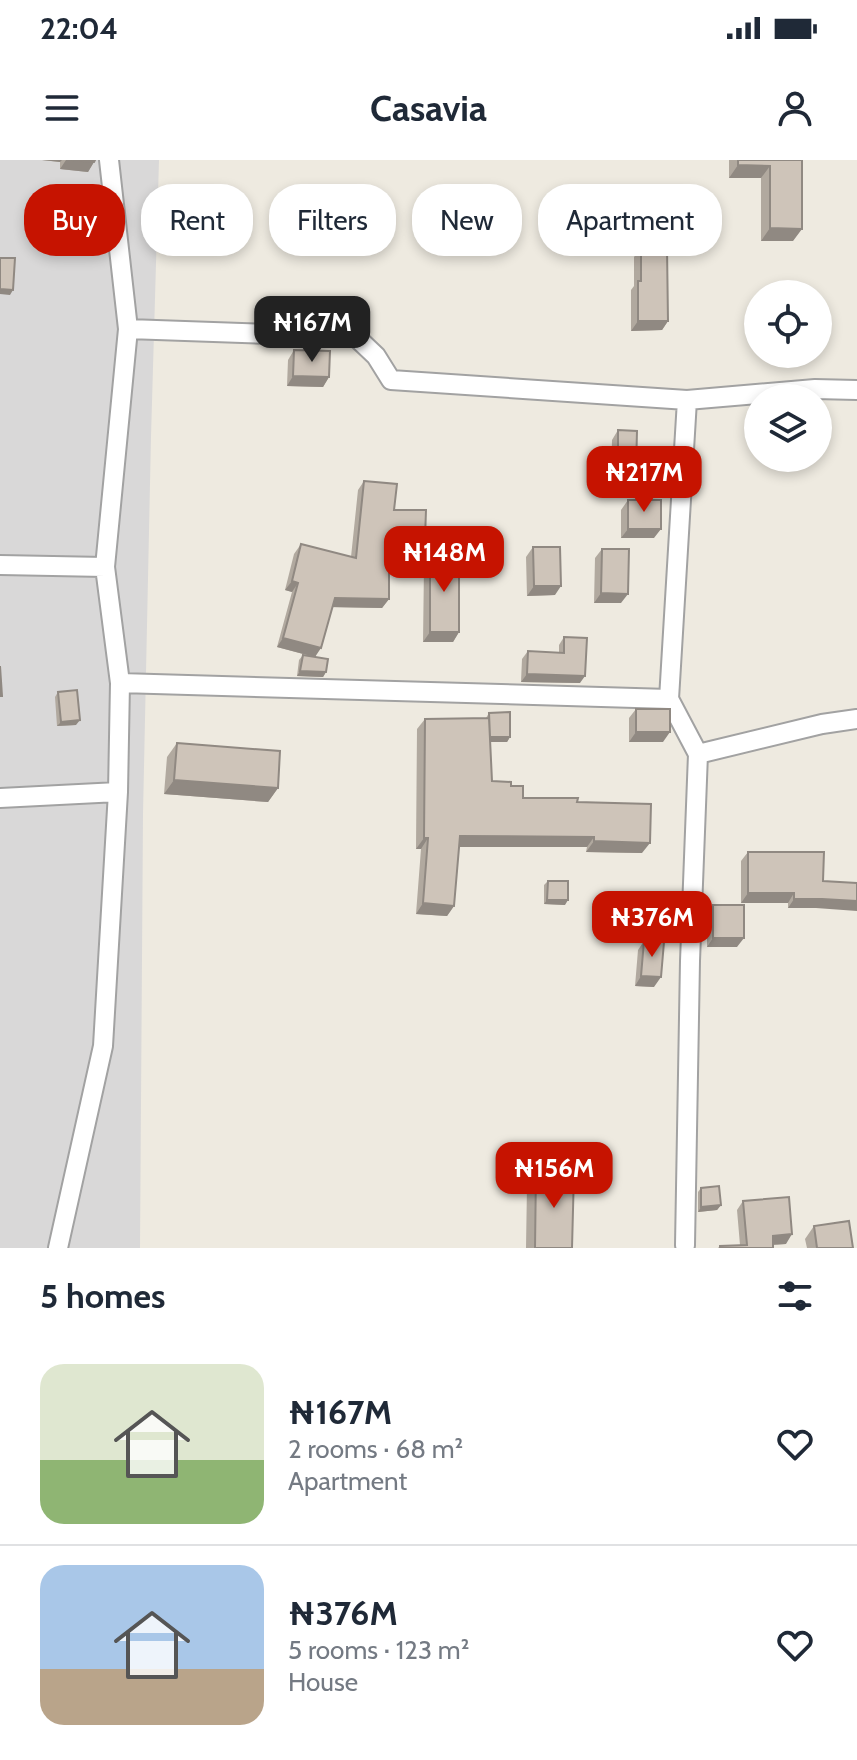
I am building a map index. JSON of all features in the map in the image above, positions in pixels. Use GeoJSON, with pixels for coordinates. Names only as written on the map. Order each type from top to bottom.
{"type":"FeatureCollection","features":[{"type":"Feature","properties":{"kind":"street"},"geometry":{"type":"LineString","coordinates":[[58,1248],[103,1046],[118,792],[120,683],[105,567],[128,329],[109,160]]}},
{"type":"Feature","properties":{"kind":"street"},"geometry":{"type":"LineString","coordinates":[[128,329],[356,337],[376,356],[391,380],[687,400],[815,389],[857,390]]}},
{"type":"Feature","properties":{"kind":"street"},"geometry":{"type":"LineString","coordinates":[[685,1245],[690,961],[698,754],[669,699],[687,400]]}},
{"type":"Feature","properties":{"kind":"street"},"geometry":{"type":"LineString","coordinates":[[0,565],[105,567]]}},
{"type":"Feature","properties":{"kind":"street"},"geometry":{"type":"LineString","coordinates":[[120,683],[669,699]]}},
{"type":"Feature","properties":{"kind":"street"},"geometry":{"type":"LineString","coordinates":[[698,754],[822,724],[857,719]]}},
{"type":"Feature","properties":{"kind":"street"},"geometry":{"type":"LineString","coordinates":[[0,798],[118,792]]}},
{"type":"Feature","properties":{"kind":"shaded area"},"geometry":{"type":"Polygon","coordinates":[[[0,160],[159,160],[158,184],[141,184],[141,256],[156,256],[143,814],[140,1248],[0,1248],[0,160]]]}},
{"type":"Feature","properties":{"kind":"building"},"geometry":{"type":"Polygon","coordinates":[[[738,160],[802,160],[802,229],[770,228],[770,166],[738,165],[738,160]]]}},
{"type":"Feature","properties":{"kind":"building"},"geometry":{"type":"Polygon","coordinates":[[[641,256],[667,256],[668,321],[638,321],[638,281],[641,281],[641,256]]]}},
{"type":"Feature","properties":{"kind":"building"},"geometry":{"type":"Polygon","coordinates":[[[0,258],[15,258],[13,290],[0,289],[0,258]]]}},
{"type":"Feature","properties":{"kind":"building"},"geometry":{"type":"Polygon","coordinates":[[[294,350],[330,351],[329,377],[293,376],[294,350]]]}},
{"type":"Feature","properties":{"kind":"building"},"geometry":{"type":"Polygon","coordinates":[[[618,430],[637,431],[636,470],[618,469],[618,430]]]}},
{"type":"Feature","properties":{"kind":"building"},"geometry":{"type":"Polygon","coordinates":[[[364,481],[397,484],[394,510],[426,510],[425,539],[393,538],[389,558],[389,599],[335,598],[321,648],[283,638],[298,583],[292,581],[301,544],[356,558],[364,481]]]}},
{"type":"Feature","properties":{"kind":"building"},"geometry":{"type":"Polygon","coordinates":[[[628,500],[661,500],[661,529],[628,529],[628,500]]]}},
{"type":"Feature","properties":{"kind":"building"},"geometry":{"type":"Polygon","coordinates":[[[533,547],[560,547],[561,586],[534,586],[533,547]]]}},
{"type":"Feature","properties":{"kind":"building"},"geometry":{"type":"Polygon","coordinates":[[[602,549],[629,549],[628,594],[601,593],[602,549]]]}},
{"type":"Feature","properties":{"kind":"building"},"geometry":{"type":"Polygon","coordinates":[[[430,557],[459,557],[459,632],[430,632],[430,557]]]}},
{"type":"Feature","properties":{"kind":"building"},"geometry":{"type":"Polygon","coordinates":[[[564,637],[587,638],[585,676],[527,674],[528,651],[564,653],[564,637]]]}},
{"type":"Feature","properties":{"kind":"building"},"geometry":{"type":"Polygon","coordinates":[[[303,655],[328,659],[326,672],[300,671],[303,655]]]}},
{"type":"Feature","properties":{"kind":"building"},"geometry":{"type":"Polygon","coordinates":[[[77,690],[80,720],[61,722],[58,692],[77,690]]]}},
{"type":"Feature","properties":{"kind":"building"},"geometry":{"type":"Polygon","coordinates":[[[636,709],[670,709],[670,732],[636,732],[636,709]]]}},
{"type":"Feature","properties":{"kind":"building"},"geometry":{"type":"Polygon","coordinates":[[[510,712],[510,737],[490,737],[489,713],[510,712]]]}},
{"type":"Feature","properties":{"kind":"building"},"geometry":{"type":"Polygon","coordinates":[[[489,718],[492,781],[523,786],[523,798],[578,798],[577,802],[651,804],[650,843],[594,841],[594,837],[460,836],[454,906],[423,903],[428,838],[424,838],[425,719],[489,718]]]}},
{"type":"Feature","properties":{"kind":"building"},"geometry":{"type":"Polygon","coordinates":[[[177,743],[280,751],[278,788],[174,780],[177,743]]]}},
{"type":"Feature","properties":{"kind":"building"},"geometry":{"type":"Polygon","coordinates":[[[748,852],[824,852],[823,881],[857,883],[857,901],[794,899],[794,893],[748,893],[748,852]]]}},
{"type":"Feature","properties":{"kind":"building"},"geometry":{"type":"Polygon","coordinates":[[[548,881],[568,881],[568,900],[547,900],[548,881]]]}},
{"type":"Feature","properties":{"kind":"building"},"geometry":{"type":"Polygon","coordinates":[[[713,905],[744,905],[744,938],[713,938],[713,905]]]}},
{"type":"Feature","properties":{"kind":"building"},"geometry":{"type":"Polygon","coordinates":[[[644,941],[664,942],[661,977],[641,976],[644,941]]]}},
{"type":"Feature","properties":{"kind":"building"},"geometry":{"type":"Polygon","coordinates":[[[536,1171],[574,1172],[572,1248],[535,1248],[536,1171]]]}},
{"type":"Feature","properties":{"kind":"building"},"geometry":{"type":"Polygon","coordinates":[[[719,1186],[721,1205],[701,1207],[701,1188],[719,1186]]]}},
{"type":"Feature","properties":{"kind":"building"},"geometry":{"type":"Polygon","coordinates":[[[789,1197],[792,1234],[773,1236],[773,1248],[720,1248],[747,1245],[743,1201],[789,1197]]]}},
{"type":"Feature","properties":{"kind":"building"},"geometry":{"type":"Polygon","coordinates":[[[849,1221],[853,1248],[817,1248],[814,1226],[849,1221]]]}}]}
